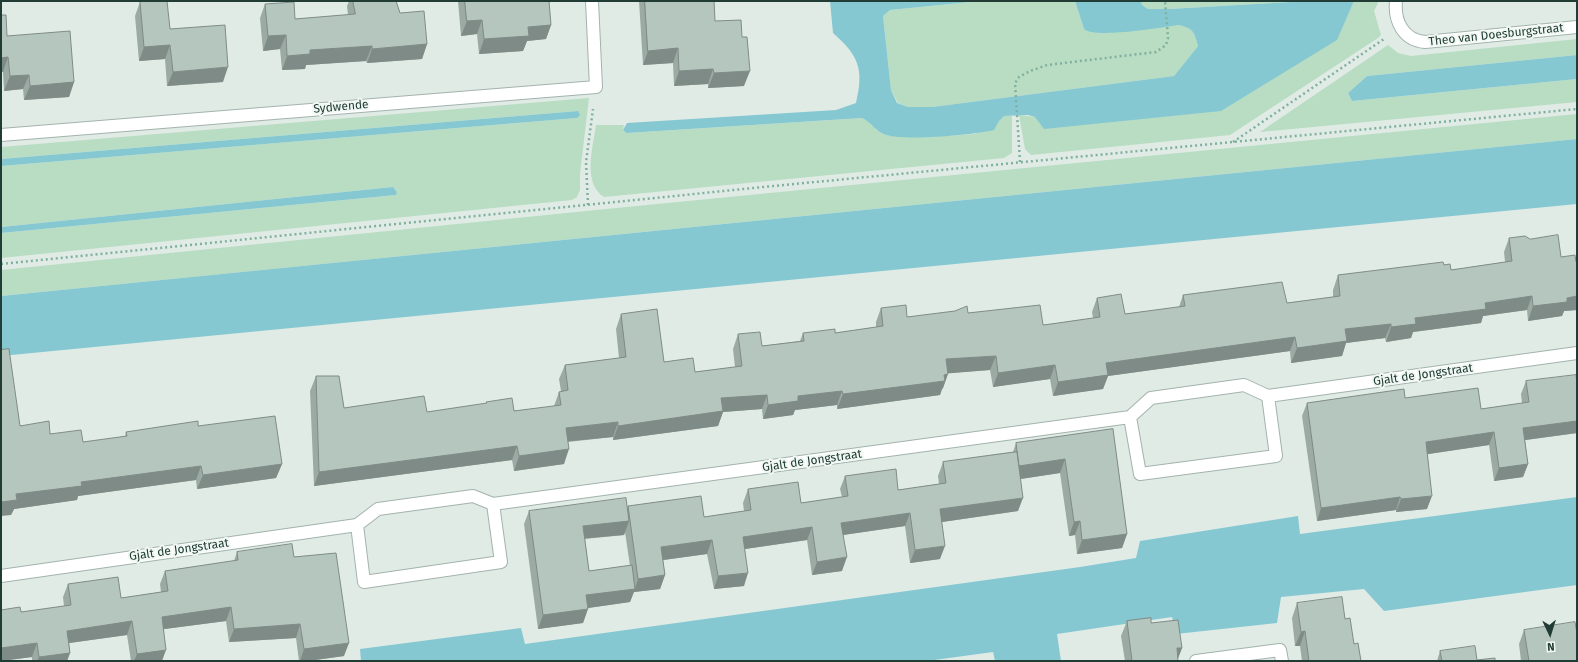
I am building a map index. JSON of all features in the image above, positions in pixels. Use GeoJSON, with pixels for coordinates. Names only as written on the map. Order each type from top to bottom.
{"type":"FeatureCollection","features":[{"type":"Feature","properties":{"kind":"street"},"geometry":{"type":"LineString","coordinates":[[592,1],[596,87]]}},
{"type":"Feature","properties":{"kind":"street"},"geometry":{"type":"LineString","coordinates":[[1396,1],[1395,12],[1398,24]]}},
{"type":"Feature","properties":{"kind":"street","name":"Theo van Doesburgstraat"},"geometry":{"type":"LineString","coordinates":[[1398,24],[1407,36],[1416,41],[1425,42],[1577,27]]}},
{"type":"Feature","properties":{"kind":"street","name":"Sydwende"},"geometry":{"type":"LineString","coordinates":[[1,135],[596,87]]}},
{"type":"Feature","properties":{"kind":"street","name":"Gjalt de Jongstraat"},"geometry":{"type":"LineString","coordinates":[[1268,396],[1577,353]]}},
{"type":"Feature","properties":{"kind":"street"},"geometry":{"type":"LineString","coordinates":[[1244,386],[1268,396],[1276,456],[1140,474],[1130,417],[1151,398],[1244,386]]}},
{"type":"Feature","properties":{"kind":"street","name":"Gjalt de Jongstraat"},"geometry":{"type":"LineString","coordinates":[[1,576],[357,525],[378,509],[473,496],[493,504],[1130,417]]}},
{"type":"Feature","properties":{"kind":"street"},"geometry":{"type":"LineString","coordinates":[[357,525],[364,582],[501,562],[493,504]]}},
{"type":"Feature","properties":{"kind":"street"},"geometry":{"type":"LineString","coordinates":[[1196,661],[1280,650],[1282,661]]}},
{"type":"Feature","properties":{"kind":"path"},"geometry":{"type":"LineString","coordinates":[[1020,162],[1016,118],[1015,83],[1019,77],[1047,65],[1156,52],[1166,45],[1168,38],[1165,1]]}},
{"type":"Feature","properties":{"kind":"path"},"geometry":{"type":"LineString","coordinates":[[1232,143],[1383,40],[1398,24]]}},
{"type":"Feature","properties":{"kind":"path"},"geometry":{"type":"LineString","coordinates":[[588,205],[586,162],[596,87]]}},
{"type":"Feature","properties":{"kind":"path"},"geometry":{"type":"LineString","coordinates":[[1,264],[1020,162],[1577,109]]}},
{"type":"Feature","properties":{"kind":"green space"},"geometry":{"type":"Polygon","coordinates":[[[980,1],[1075,1],[1084,29],[1179,25],[1188,28],[1193,32],[1198,46],[1174,76],[932,107],[908,107],[898,103],[891,90],[883,16],[890,10],[980,1]]]}},
{"type":"Feature","properties":{"kind":"green space"},"geometry":{"type":"Polygon","coordinates":[[[1141,1],[1308,1],[1148,9],[1142,5],[1141,1]]]}},
{"type":"Feature","properties":{"kind":"green space"},"geometry":{"type":"Polygon","coordinates":[[[1354,1],[1379,1],[1374,11],[1381,35],[1230,135],[1031,155],[1025,149],[1019,115],[1035,117],[1336,40],[1354,1]]]}},
{"type":"Feature","properties":{"kind":"green space"},"geometry":{"type":"Polygon","coordinates":[[[1577,39],[1577,55],[1367,76],[1348,93],[1352,101],[1577,79],[1577,102],[1260,132],[1388,45],[1398,53],[1411,56],[1577,39]]]}},
{"type":"Feature","properties":{"kind":"green space"},"geometry":{"type":"Polygon","coordinates":[[[589,98],[580,174],[580,190],[577,197],[572,200],[1,258],[1,233],[396,195],[397,192],[393,187],[1,227],[1,166],[577,118],[578,111],[1,159],[1,147],[589,98]]]}},
{"type":"Feature","properties":{"kind":"green space"},"geometry":{"type":"Polygon","coordinates":[[[1577,114],[1577,139],[1,296],[1,270],[1577,114]]]}},
{"type":"Feature","properties":{"kind":"green space"},"geometry":{"type":"Polygon","coordinates":[[[1004,116],[1012,116],[1012,153],[1004,158],[604,197],[597,191],[591,174],[591,154],[596,125],[624,125],[623,130],[628,133],[862,118],[882,134],[892,136],[933,136],[978,133],[992,126],[1004,116]]]}},
{"type":"Feature","properties":{"kind":"water"},"geometry":{"type":"Polygon","coordinates":[[[830,1],[980,1],[890,10],[883,16],[891,90],[897,103],[908,107],[932,107],[1174,76],[1198,46],[1193,32],[1188,28],[1179,25],[1114,33],[1090,32],[1084,29],[1075,1],[1141,1],[1142,5],[1148,9],[1169,9],[1308,1],[1354,1],[1337,40],[1221,111],[1044,129],[1035,117],[1028,115],[1004,116],[994,130],[971,134],[924,137],[896,137],[882,134],[862,118],[627,133],[623,130],[627,123],[836,110],[856,103],[859,81],[857,64],[849,49],[833,33],[830,1]]]}},
{"type":"Feature","properties":{"kind":"water"},"geometry":{"type":"Polygon","coordinates":[[[1577,55],[1577,79],[1352,101],[1348,93],[1367,76],[1577,55]]]}},
{"type":"Feature","properties":{"kind":"water"},"geometry":{"type":"Polygon","coordinates":[[[578,111],[580,115],[577,118],[1,166],[1,159],[578,111]]]}},
{"type":"Feature","properties":{"kind":"water"},"geometry":{"type":"Polygon","coordinates":[[[1577,139],[1577,204],[1,356],[1,296],[1577,139]]]}},
{"type":"Feature","properties":{"kind":"water"},"geometry":{"type":"Polygon","coordinates":[[[393,187],[397,192],[396,195],[1,233],[1,227],[393,187]]]}},
{"type":"Feature","properties":{"kind":"water"},"geometry":{"type":"Polygon","coordinates":[[[1577,497],[1577,585],[1384,611],[1364,589],[1281,597],[1277,623],[1176,634],[1172,617],[1057,634],[1061,661],[995,661],[993,652],[927,661],[361,661],[360,649],[521,628],[525,644],[1080,567],[1136,558],[1140,541],[1298,516],[1300,534],[1577,497]]]}},
{"type":"Feature","properties":{"kind":"building"},"geometry":{"type":"Polygon","coordinates":[[[167,1],[170,29],[225,25],[228,67],[173,72],[170,45],[144,47],[140,2],[167,1]]]}},
{"type":"Feature","properties":{"kind":"building"},"geometry":{"type":"Polygon","coordinates":[[[353,1],[396,1],[400,13],[424,11],[427,44],[372,49],[372,46],[310,50],[310,54],[287,56],[286,35],[268,36],[265,4],[294,2],[295,19],[355,14],[353,1]]]}},
{"type":"Feature","properties":{"kind":"building"},"geometry":{"type":"Polygon","coordinates":[[[465,1],[549,1],[551,25],[528,27],[529,36],[484,39],[482,20],[467,21],[465,1]]]}},
{"type":"Feature","properties":{"kind":"building"},"geometry":{"type":"Polygon","coordinates":[[[645,1],[714,1],[715,21],[741,20],[742,37],[747,37],[750,71],[714,73],[713,69],[679,71],[678,48],[648,51],[645,1]]]}},
{"type":"Feature","properties":{"kind":"building"},"geometry":{"type":"Polygon","coordinates":[[[1,15],[6,15],[7,36],[70,31],[74,82],[30,86],[29,75],[10,76],[8,57],[1,58],[1,15]]]}},
{"type":"Feature","properties":{"kind":"building"},"geometry":{"type":"Polygon","coordinates":[[[1558,235],[1561,257],[1575,255],[1577,262],[1577,296],[1567,298],[1567,302],[1533,306],[1532,296],[1485,303],[1486,309],[1415,318],[1416,324],[1391,327],[1391,324],[1345,329],[1347,341],[1297,348],[1295,337],[1106,363],[1108,375],[1058,382],[1055,365],[998,373],[996,356],[946,359],[948,374],[944,375],[945,381],[843,394],[842,391],[798,396],[798,401],[768,405],[767,395],[721,398],[723,411],[618,426],[618,422],[566,428],[569,449],[519,456],[517,446],[319,472],[316,376],[339,376],[344,408],[424,396],[427,412],[512,398],[514,411],[561,405],[559,392],[568,390],[565,365],[626,357],[621,314],[657,309],[664,362],[693,358],[695,372],[742,366],[738,334],[760,332],[762,346],[804,341],[803,333],[835,329],[835,333],[883,326],[881,308],[906,305],[907,317],[955,311],[967,306],[968,313],[1040,305],[1043,325],[1100,317],[1097,298],[1121,294],[1125,314],[1185,306],[1183,295],[1282,282],[1287,303],[1340,296],[1338,275],[1443,262],[1444,265],[1450,264],[1451,270],[1512,261],[1509,238],[1525,236],[1530,239],[1558,235]]]}},
{"type":"Feature","properties":{"kind":"building"},"geometry":{"type":"Polygon","coordinates":[[[9,349],[20,426],[49,421],[50,434],[81,430],[83,442],[127,436],[126,432],[198,421],[198,426],[275,416],[282,464],[203,475],[201,466],[81,482],[82,486],[16,494],[17,500],[1,502],[1,350],[9,349]]]}},
{"type":"Feature","properties":{"kind":"building"},"geometry":{"type":"Polygon","coordinates":[[[1576,375],[1577,421],[1523,428],[1528,464],[1499,468],[1494,432],[1426,442],[1432,496],[1401,499],[1400,497],[1321,508],[1307,403],[1404,389],[1405,398],[1478,388],[1481,409],[1529,402],[1526,381],[1576,375]]]}},
{"type":"Feature","properties":{"kind":"building"},"geometry":{"type":"Polygon","coordinates":[[[1113,429],[1127,534],[1082,540],[1080,521],[1074,522],[1065,459],[1019,466],[1016,443],[1113,429]]]}},
{"type":"Feature","properties":{"kind":"building"},"geometry":{"type":"Polygon","coordinates":[[[1017,452],[1023,498],[940,509],[945,546],[915,550],[910,513],[841,523],[847,557],[817,562],[812,527],[743,537],[748,573],[718,576],[712,540],[661,547],[665,575],[638,579],[628,506],[701,496],[704,517],[751,510],[748,489],[798,482],[801,503],[848,496],[845,476],[896,469],[898,490],[946,483],[943,462],[1017,452]]]}},
{"type":"Feature","properties":{"kind":"building"},"geometry":{"type":"Polygon","coordinates":[[[626,498],[629,521],[583,526],[589,571],[632,565],[635,589],[586,595],[588,609],[543,615],[529,511],[626,498]]]}},
{"type":"Feature","properties":{"kind":"building"},"geometry":{"type":"Polygon","coordinates":[[[292,544],[294,557],[336,553],[349,643],[304,649],[300,624],[234,629],[231,607],[162,617],[166,650],[137,654],[132,621],[67,631],[70,653],[39,657],[37,643],[1,648],[1,610],[20,607],[21,612],[71,605],[68,584],[118,577],[121,598],[168,591],[165,571],[238,560],[237,552],[292,544]]]}},
{"type":"Feature","properties":{"kind":"building"},"geometry":{"type":"Polygon","coordinates":[[[1342,597],[1345,619],[1350,618],[1354,644],[1358,643],[1361,661],[1309,661],[1305,631],[1301,632],[1297,603],[1342,597]]]}},
{"type":"Feature","properties":{"kind":"building"},"geometry":{"type":"Polygon","coordinates":[[[1151,618],[1151,623],[1178,620],[1182,648],[1177,648],[1178,661],[1132,661],[1127,621],[1151,618]]]}},
{"type":"Feature","properties":{"kind":"building"},"geometry":{"type":"Polygon","coordinates":[[[1575,622],[1577,633],[1577,661],[1529,661],[1524,630],[1575,622]]]}},
{"type":"Feature","properties":{"kind":"building"},"geometry":{"type":"Polygon","coordinates":[[[1475,646],[1477,660],[1495,658],[1495,661],[1442,661],[1440,651],[1475,646]]]}}]}
